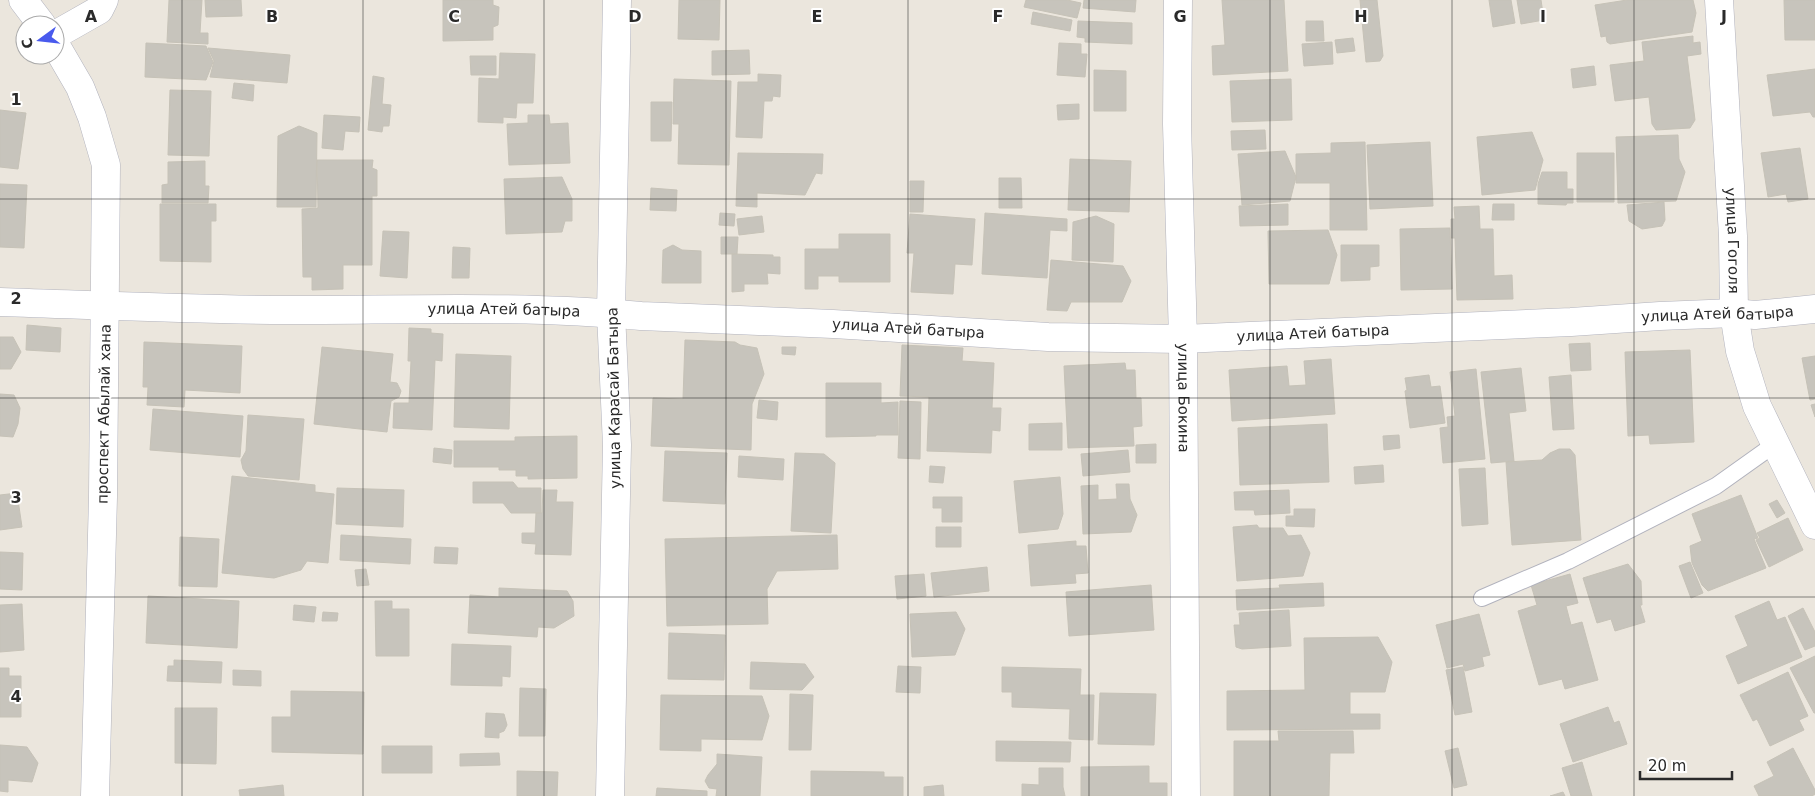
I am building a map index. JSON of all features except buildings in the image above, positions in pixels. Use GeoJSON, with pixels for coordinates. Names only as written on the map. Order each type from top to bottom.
{"type":"FeatureCollection","features":[{"type":"Feature","properties":{"kind":"street"},"geometry":{"type":"LineString","coordinates":[[23,0],[34,15]]}},
{"type":"Feature","properties":{"kind":"street"},"geometry":{"type":"LineString","coordinates":[[65,29],[99,10],[104,0]]}},
{"type":"Feature","properties":{"kind":"street","name":"улица Карасай Батыра"},"geometry":{"type":"LineString","coordinates":[[610,796],[617,445],[611,313],[617,0]]}},
{"type":"Feature","properties":{"kind":"street","name":"улица Бокина"},"geometry":{"type":"LineString","coordinates":[[1178,0],[1177,124],[1183,339],[1186,796]]}},
{"type":"Feature","properties":{"kind":"street","name":"улица Гоголя"},"geometry":{"type":"LineString","coordinates":[[1719,0],[1732,236],[1734,313],[1740,351],[1757,406],[1815,525]]}},
{"type":"Feature","properties":{"kind":"street","name":"проспект Абылай хана"},"geometry":{"type":"LineString","coordinates":[[65,61],[80,87],[92,117],[106,165],[103,497],[95,796]]}},
{"type":"Feature","properties":{"kind":"street","name":"улица Атей батыра"},"geometry":{"type":"LineString","coordinates":[[0,302],[285,310],[490,310],[611,313],[1048,337],[1183,339],[1571,322],[1660,316],[1734,313],[1755,315],[1815,309]]}},
{"type":"Feature","properties":{"kind":"lane"},"geometry":{"type":"LineString","coordinates":[[1482,598],[1568,560],[1716,486],[1775,444]]}}]}
